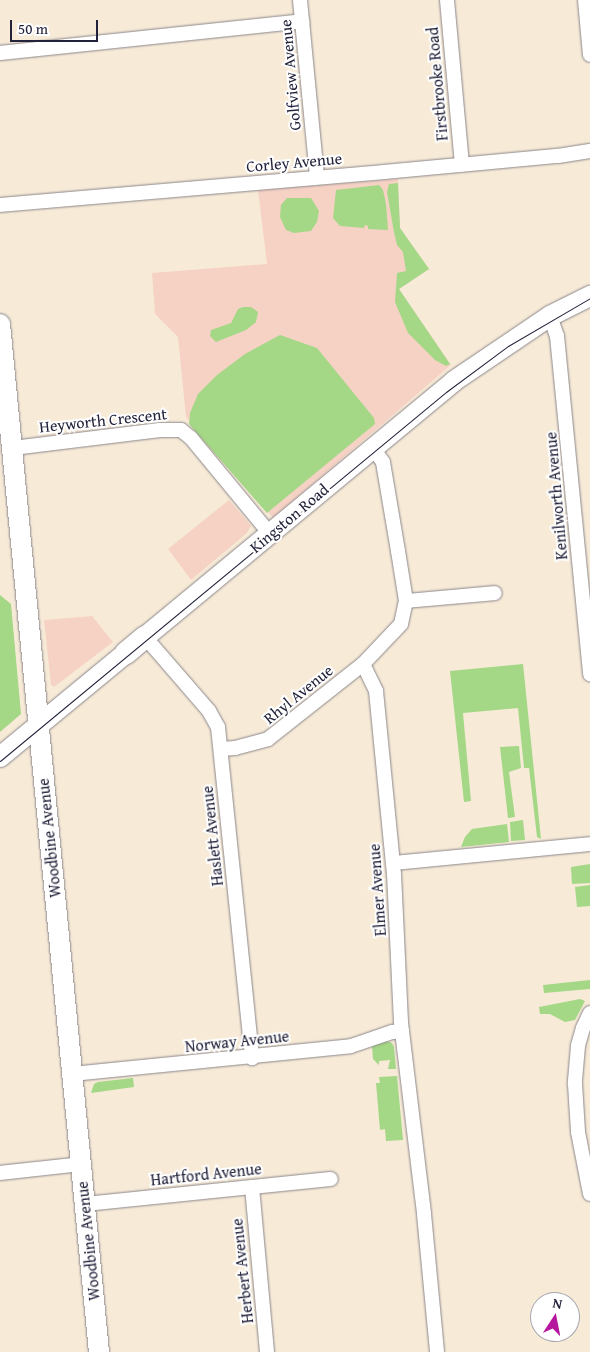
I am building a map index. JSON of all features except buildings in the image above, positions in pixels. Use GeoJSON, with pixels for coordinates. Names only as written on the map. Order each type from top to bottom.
{"type":"FeatureCollection","features":[{"type":"Feature","properties":{"kind":"main road","name":"Kingston Road"},"geometry":{"type":"LineString","coordinates":[[0,757],[454,381],[550,316],[590,296]]}},
{"type":"Feature","properties":{"kind":"main road","name":"Woodbine Avenue"},"geometry":{"type":"LineString","coordinates":[[0,324],[100,1352]]}},
{"type":"Feature","properties":{"kind":"street","name":"Golfview Avenue"},"geometry":{"type":"LineString","coordinates":[[300,0],[317,177]]}},
{"type":"Feature","properties":{"kind":"street","name":"Firstbrooke Road"},"geometry":{"type":"LineString","coordinates":[[447,0],[462,164]]}},
{"type":"Feature","properties":{"kind":"street"},"geometry":{"type":"LineString","coordinates":[[585,0],[590,55]]}},
{"type":"Feature","properties":{"kind":"street"},"geometry":{"type":"LineString","coordinates":[[0,53],[302,21]]}},
{"type":"Feature","properties":{"kind":"street","name":"Corley Avenue"},"geometry":{"type":"LineString","coordinates":[[0,206],[558,156],[590,151]]}},
{"type":"Feature","properties":{"kind":"street","name":"Kenilworth Avenue"},"geometry":{"type":"LineString","coordinates":[[550,316],[557,333],[590,674]]}},
{"type":"Feature","properties":{"kind":"street","name":"Heyworth Crescent"},"geometry":{"type":"LineString","coordinates":[[13,448],[174,429],[181,430],[191,438],[270,534]]}},
{"type":"Feature","properties":{"kind":"street"},"geometry":{"type":"LineString","coordinates":[[363,664],[401,624],[406,601],[383,462],[373,448]]}},
{"type":"Feature","properties":{"kind":"street"},"geometry":{"type":"LineString","coordinates":[[406,601],[495,593]]}},
{"type":"Feature","properties":{"kind":"street","name":"Haslett Avenue"},"geometry":{"type":"LineString","coordinates":[[145,637],[209,711],[218,727],[252,1058]]}},
{"type":"Feature","properties":{"kind":"street","name":"Rhyl Avenue"},"geometry":{"type":"LineString","coordinates":[[221,749],[235,748],[268,740],[363,664]]}},
{"type":"Feature","properties":{"kind":"street","name":"Elmer Avenue"},"geometry":{"type":"LineString","coordinates":[[363,664],[376,691],[393,863],[402,1031],[437,1352]]}},
{"type":"Feature","properties":{"kind":"street"},"geometry":{"type":"LineString","coordinates":[[393,863],[590,844]]}},
{"type":"Feature","properties":{"kind":"street"},"geometry":{"type":"LineString","coordinates":[[590,1013],[582,1028],[578,1046],[575,1084],[578,1132],[590,1194]]}},
{"type":"Feature","properties":{"kind":"street","name":"Norway Avenue"},"geometry":{"type":"LineString","coordinates":[[72,1074],[252,1058],[351,1046],[392,1032],[402,1031]]}},
{"type":"Feature","properties":{"kind":"street"},"geometry":{"type":"LineString","coordinates":[[0,1173],[81,1164]]}},
{"type":"Feature","properties":{"kind":"street","name":"Hartford Avenue"},"geometry":{"type":"LineString","coordinates":[[85,1204],[331,1180]]}},
{"type":"Feature","properties":{"kind":"street","name":"Herbert Avenue"},"geometry":{"type":"LineString","coordinates":[[252,1187],[268,1352]]}},
{"type":"Feature","properties":{"kind":"shaded area"},"geometry":{"type":"Polygon","coordinates":[[[398,179],[400,228],[429,269],[399,289],[451,365],[273,518],[186,417],[178,337],[155,314],[152,273],[267,264],[258,190],[398,179]]]}},
{"type":"Feature","properties":{"kind":"shaded area"},"geometry":{"type":"Polygon","coordinates":[[[229,500],[251,526],[247,533],[191,580],[168,549],[229,500]]]}},
{"type":"Feature","properties":{"kind":"shaded area"},"geometry":{"type":"Polygon","coordinates":[[[92,616],[113,642],[54,687],[51,685],[44,620],[92,616]]]}},
{"type":"Feature","properties":{"kind":"green space"},"geometry":{"type":"Polygon","coordinates":[[[398,183],[400,228],[429,269],[399,289],[450,364],[446,366],[435,360],[408,333],[395,302],[397,273],[406,271],[403,252],[397,245],[387,192],[389,184],[398,183]]]}},
{"type":"Feature","properties":{"kind":"green space"},"geometry":{"type":"Polygon","coordinates":[[[379,185],[383,190],[386,204],[388,230],[368,229],[368,226],[365,225],[364,228],[340,226],[333,218],[336,190],[379,185]]]}},
{"type":"Feature","properties":{"kind":"green space"},"geometry":{"type":"Polygon","coordinates":[[[287,198],[311,198],[319,211],[317,222],[311,231],[294,233],[286,230],[280,217],[281,205],[287,198]]]}},
{"type":"Feature","properties":{"kind":"green space"},"geometry":{"type":"Polygon","coordinates":[[[251,307],[258,312],[256,322],[246,330],[216,342],[210,336],[211,330],[231,323],[238,309],[251,307]]]}},
{"type":"Feature","properties":{"kind":"green space"},"geometry":{"type":"Polygon","coordinates":[[[280,335],[317,348],[374,418],[375,424],[267,513],[189,424],[190,413],[198,394],[217,375],[245,354],[280,335]]]}},
{"type":"Feature","properties":{"kind":"green space"},"geometry":{"type":"Polygon","coordinates":[[[0,595],[11,604],[21,714],[0,732],[0,595]]]}},
{"type":"Feature","properties":{"kind":"green space"},"geometry":{"type":"Polygon","coordinates":[[[523,664],[541,839],[537,837],[529,768],[524,768],[518,708],[463,713],[471,801],[464,802],[450,671],[523,664]]]}},
{"type":"Feature","properties":{"kind":"green space"},"geometry":{"type":"Polygon","coordinates":[[[519,746],[521,768],[509,772],[515,817],[508,818],[500,747],[519,746]]]}},
{"type":"Feature","properties":{"kind":"green space"},"geometry":{"type":"Polygon","coordinates":[[[523,820],[525,840],[511,841],[510,822],[523,820]]]}},
{"type":"Feature","properties":{"kind":"green space"},"geometry":{"type":"Polygon","coordinates":[[[507,824],[509,842],[461,847],[465,837],[472,829],[507,824]]]}},
{"type":"Feature","properties":{"kind":"green space"},"geometry":{"type":"Polygon","coordinates":[[[590,864],[590,883],[572,884],[571,867],[590,864]]]}},
{"type":"Feature","properties":{"kind":"green space"},"geometry":{"type":"Polygon","coordinates":[[[590,885],[590,906],[577,907],[575,887],[590,885]]]}},
{"type":"Feature","properties":{"kind":"green space"},"geometry":{"type":"Polygon","coordinates":[[[590,980],[590,989],[544,993],[543,985],[590,980]]]}},
{"type":"Feature","properties":{"kind":"green space"},"geometry":{"type":"Polygon","coordinates":[[[580,999],[585,1001],[575,1020],[565,1022],[550,1014],[540,1014],[539,1007],[580,999]]]}},
{"type":"Feature","properties":{"kind":"green space"},"geometry":{"type":"Polygon","coordinates":[[[384,1040],[392,1043],[394,1047],[396,1069],[388,1069],[390,1060],[379,1061],[379,1065],[373,1059],[372,1046],[384,1040]]]}},
{"type":"Feature","properties":{"kind":"green space"},"geometry":{"type":"Polygon","coordinates":[[[397,1076],[403,1140],[386,1141],[385,1129],[380,1130],[376,1083],[380,1083],[379,1077],[397,1076]]]}},
{"type":"Feature","properties":{"kind":"green space"},"geometry":{"type":"Polygon","coordinates":[[[133,1078],[134,1087],[91,1093],[94,1084],[98,1082],[133,1078]]]}},
{"type":"Feature","properties":{"kind":"tram line"},"geometry":{"type":"LineString","coordinates":[[0,761],[446,392],[508,346],[590,298]]}}]}
